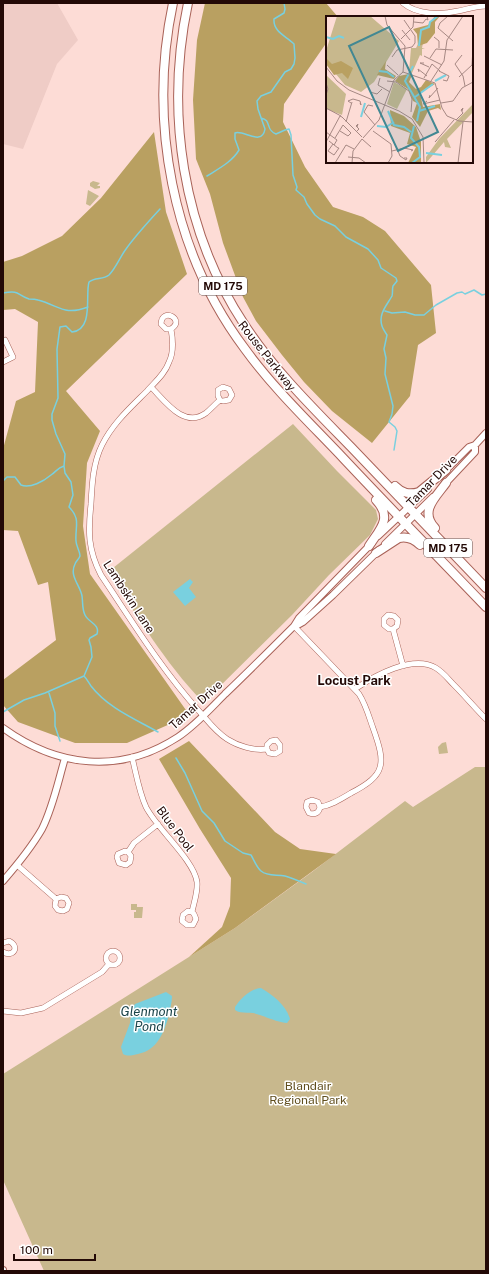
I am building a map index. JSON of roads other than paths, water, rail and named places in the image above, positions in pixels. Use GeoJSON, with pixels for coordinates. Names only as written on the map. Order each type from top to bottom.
{"type":"FeatureCollection","features":[{"type":"Feature","properties":{"kind":"main road","name":"Rouse Parkway"},"geometry":{"type":"LineString","coordinates":[[173,3],[169,21],[164,62],[163,109],[165,134],[174,191],[193,255],[210,292],[231,329],[244,348],[282,395],[486,607]]}},
{"type":"Feature","properties":{"kind":"main road","name":"Rouse Parkway"},"geometry":{"type":"LineString","coordinates":[[188,3],[179,63],[178,123],[187,187],[200,231],[214,269],[244,323],[274,365],[486,587]]}},
{"type":"Feature","properties":{"kind":"main road"},"geometry":{"type":"LineString","coordinates":[[332,427],[367,457],[401,492],[410,494],[419,492],[446,470]]}},
{"type":"Feature","properties":{"kind":"main road"},"geometry":{"type":"LineString","coordinates":[[340,456],[351,473],[382,506],[384,512],[384,522],[368,546]]}},
{"type":"Feature","properties":{"kind":"main road"},"geometry":{"type":"LineString","coordinates":[[446,483],[430,505],[428,510],[429,519],[473,568],[486,587]]}},
{"type":"Feature","properties":{"kind":"main road"},"geometry":{"type":"LineString","coordinates":[[376,553],[399,538],[404,537],[413,539],[440,566],[469,589]]}},
{"type":"Feature","properties":{"kind":"street"},"geometry":{"type":"LineString","coordinates":[[403,3],[413,10],[424,12],[452,12],[486,5]]}},
{"type":"Feature","properties":{"kind":"street","name":"Lambskin Lane"},"geometry":{"type":"LineString","coordinates":[[171,329],[172,345],[169,363],[162,374],[112,428],[101,446],[93,476],[88,530],[90,548],[96,566],[101,575],[169,675],[204,716],[231,741],[246,747],[267,749]]}},
{"type":"Feature","properties":{"kind":"street"},"geometry":{"type":"LineString","coordinates":[[3,341],[5,340],[13,357],[3,362]]}},
{"type":"Feature","properties":{"kind":"street"},"geometry":{"type":"LineString","coordinates":[[150,387],[174,410],[181,415],[192,418],[202,415],[220,400]]}},
{"type":"Feature","properties":{"kind":"street","name":"Tamar Drive"},"geometry":{"type":"LineString","coordinates":[[3,728],[31,745],[65,758],[85,761],[104,761],[132,757],[163,746],[183,733],[204,716],[294,626],[299,618],[368,546],[399,518],[469,447],[475,445],[486,433]]}},
{"type":"Feature","properties":{"kind":"street","name":"Tamar Drive"},"geometry":{"type":"LineString","coordinates":[[294,626],[303,622],[333,595],[406,524],[475,452],[475,445]]}},
{"type":"Feature","properties":{"kind":"street"},"geometry":{"type":"LineString","coordinates":[[294,626],[355,689],[366,708],[380,748],[381,762],[377,774],[368,784],[331,804],[320,807]]}},
{"type":"Feature","properties":{"kind":"street"},"geometry":{"type":"LineString","coordinates":[[393,629],[403,666]]}},
{"type":"Feature","properties":{"kind":"street"},"geometry":{"type":"LineString","coordinates":[[355,689],[374,676],[403,666],[423,664],[436,668],[443,673],[486,719]]}},
{"type":"Feature","properties":{"kind":"street","name":"Blue Pool"},"geometry":{"type":"LineString","coordinates":[[132,757],[146,807],[190,865],[196,876],[197,889],[192,912]]}},
{"type":"Feature","properties":{"kind":"street"},"geometry":{"type":"LineString","coordinates":[[3,881],[34,842],[44,823],[56,791],[65,758]]}},
{"type":"Feature","properties":{"kind":"street"},"geometry":{"type":"LineString","coordinates":[[128,852],[134,843],[158,824]]}},
{"type":"Feature","properties":{"kind":"street"},"geometry":{"type":"LineString","coordinates":[[17,865],[56,900]]}},
{"type":"Feature","properties":{"kind":"street"},"geometry":{"type":"LineString","coordinates":[[3,952],[11,954],[15,950],[12,942],[4,940]]}},
{"type":"Feature","properties":{"kind":"street"},"geometry":{"type":"LineString","coordinates":[[3,1011],[21,1013],[43,1008],[102,972],[109,964]]}},
{"type":"Feature","properties":{"kind":"water"},"geometry":{"type":"Polygon","coordinates":[[[190,579],[193,582],[189,588],[196,597],[185,606],[173,592],[190,579]]]}},
{"type":"Feature","properties":{"kind":"water"},"geometry":{"type":"Polygon","coordinates":[[[261,988],[274,997],[285,1009],[290,1019],[287,1023],[253,1013],[235,1010],[237,1004],[246,994],[261,988]]]}},
{"type":"Feature","properties":{"kind":"water","name":"Glenmont Pond"},"geometry":{"type":"Polygon","coordinates":[[[166,992],[172,996],[172,1001],[167,1021],[159,1039],[151,1049],[145,1052],[130,1056],[123,1054],[121,1047],[130,1023],[132,1009],[135,1004],[166,992]]]}},
{"type":"Feature","properties":{"kind":"waterway"},"geometry":{"type":"LineString","coordinates":[[207,176],[229,162],[239,150],[235,139],[235,133],[238,132],[256,137],[260,137],[263,134],[265,129],[258,109],[257,101],[261,96],[271,92],[285,72],[291,69],[295,58],[294,44],[278,31],[274,23],[274,19],[284,13],[284,3]]}},
{"type":"Feature","properties":{"kind":"waterway"},"geometry":{"type":"LineString","coordinates":[[261,118],[266,121],[271,130],[276,134],[289,129],[291,135],[293,175],[297,187],[296,190],[304,197],[315,215],[335,226],[346,237],[368,249],[378,260],[381,268],[396,278],[397,281],[393,286],[392,296],[381,318],[382,327],[387,335],[384,349],[386,358],[385,374],[393,406],[389,422],[397,431],[394,450]]}},
{"type":"Feature","properties":{"kind":"waterway"},"geometry":{"type":"LineString","coordinates":[[3,712],[24,700],[45,693],[84,676],[92,657],[89,640],[97,634],[98,631],[96,626],[85,615],[81,592],[73,573],[75,563],[80,556],[76,543],[77,523],[75,515],[69,507],[73,495],[71,482],[65,473],[65,454],[56,434],[52,420],[52,414],[58,398],[57,349],[60,327],[66,326],[72,332],[79,330],[86,319],[89,282],[109,275],[130,244],[160,209]]}},
{"type":"Feature","properties":{"kind":"waterway"},"geometry":{"type":"LineString","coordinates":[[385,311],[392,313],[405,312],[415,315],[424,315],[436,305],[457,293],[462,292],[465,294],[474,290],[482,295],[486,294]]}},
{"type":"Feature","properties":{"kind":"waterway"},"geometry":{"type":"LineString","coordinates":[[3,293],[16,293],[29,299],[35,299],[62,309],[73,311],[88,307]]}},
{"type":"Feature","properties":{"kind":"waterway"},"geometry":{"type":"LineString","coordinates":[[3,481],[7,477],[15,477],[21,485],[33,485],[45,480],[64,466]]}},
{"type":"Feature","properties":{"kind":"waterway"},"geometry":{"type":"LineString","coordinates":[[84,676],[105,701],[158,732]]}},
{"type":"Feature","properties":{"kind":"waterway"},"geometry":{"type":"LineString","coordinates":[[49,693],[55,713],[55,726],[60,741]]}},
{"type":"Feature","properties":{"kind":"waterway"},"geometry":{"type":"LineString","coordinates":[[176,758],[185,773],[202,811],[214,823],[225,841],[243,853],[251,855],[258,868],[264,873],[285,876],[306,884]]}},
{"type":"Feature","properties":{"kind":"district","name":"Locust Park"},"geometry":{"type":"Point","coordinates":[354,680]}},
{"type":"Feature","properties":{"kind":"park label","name":"Blandair Regional Park"},"geometry":{"type":"Point","coordinates":[308,1093]}}]}
